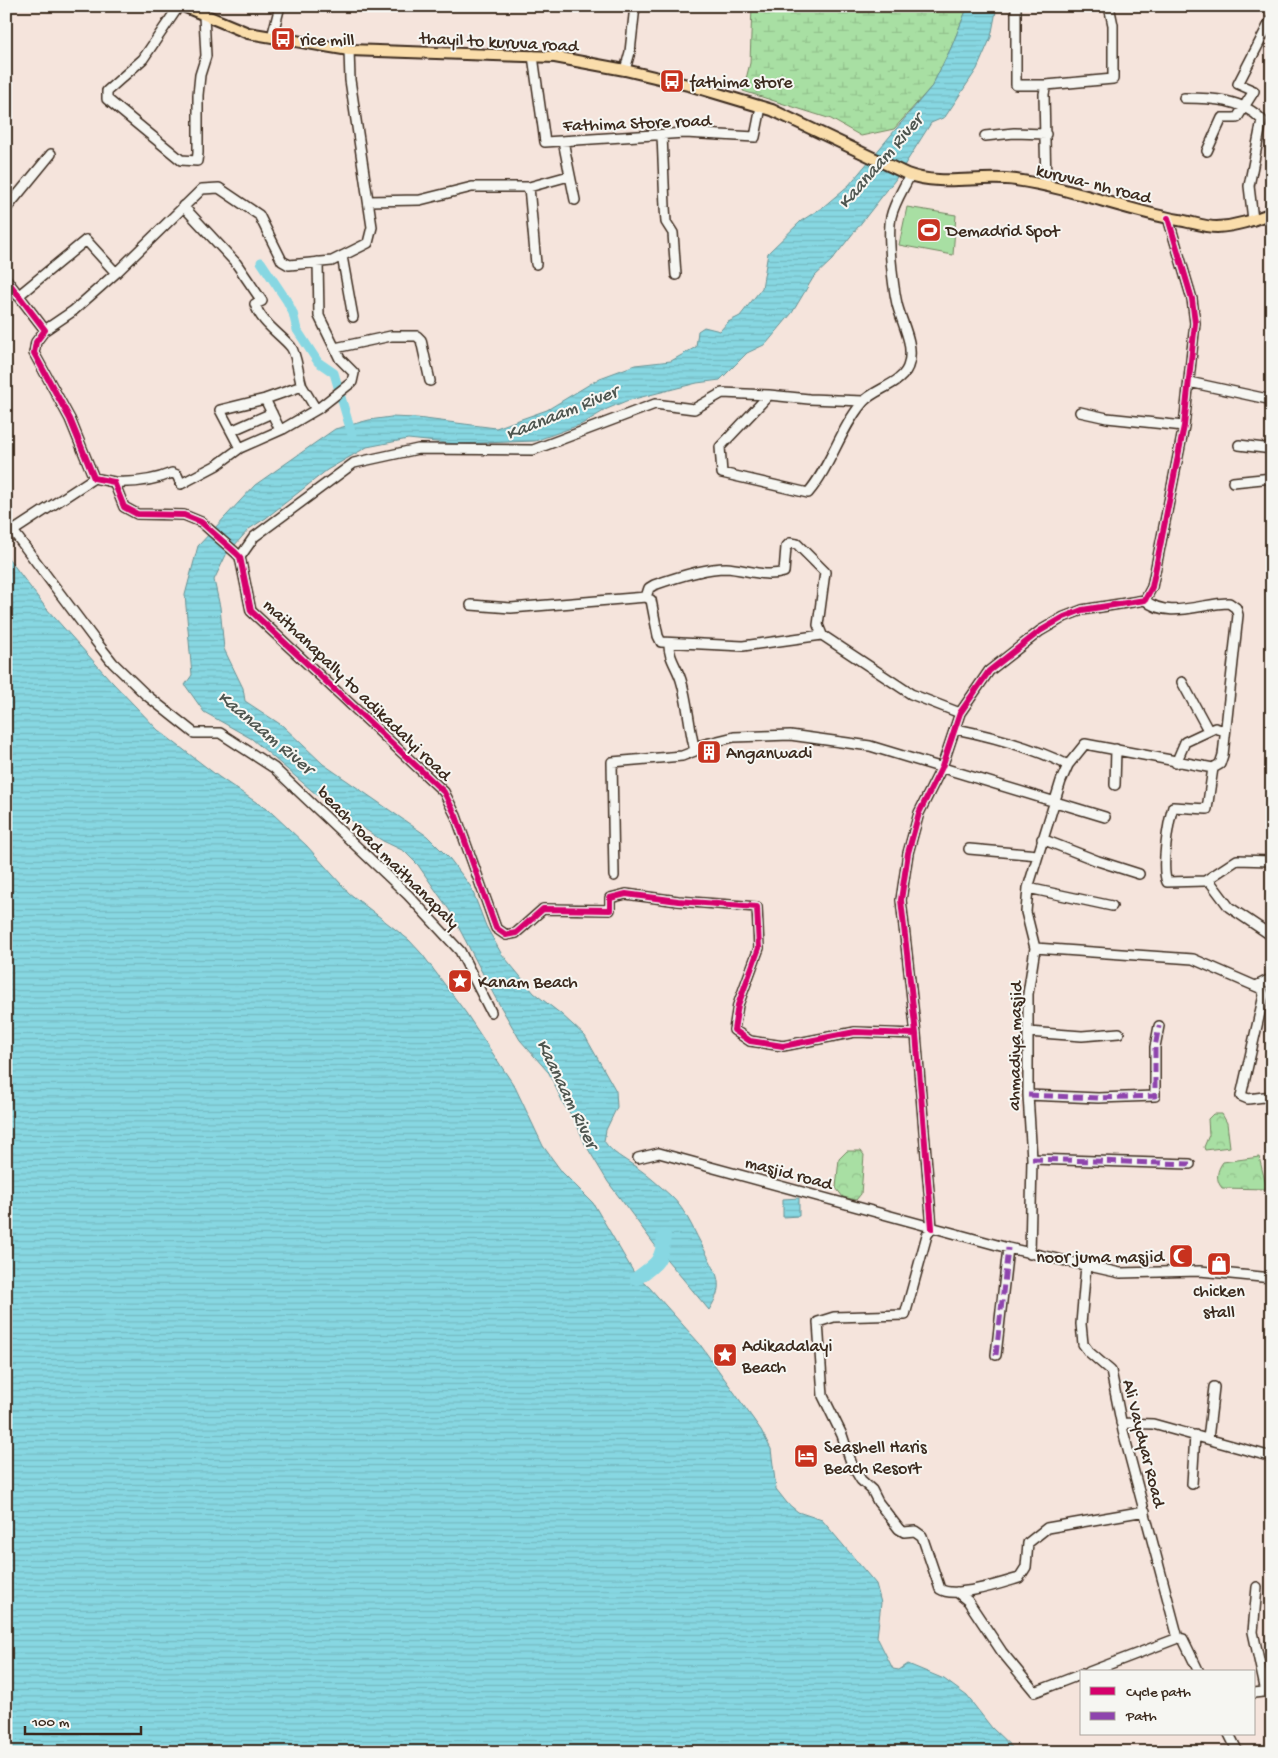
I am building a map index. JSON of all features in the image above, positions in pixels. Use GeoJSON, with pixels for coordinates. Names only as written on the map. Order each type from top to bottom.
{"type":"FeatureCollection","features":[{"type":"Feature","properties":{"kind":"main road","name":"thayil to kuruva road"},"geometry":{"type":"LineString","coordinates":[[181,6],[248,33],[350,50],[555,57],[625,70],[692,86],[761,107],[863,153]]}},
{"type":"Feature","properties":{"kind":"main road","name":"kuruva- nh road"},"geometry":{"type":"LineString","coordinates":[[863,153],[908,175],[936,181],[977,178],[1015,180],[1046,185],[1168,218],[1214,227],[1240,225],[1272,213]]}},
{"type":"Feature","properties":{"kind":"street"},"geometry":{"type":"LineString","coordinates":[[181,6],[143,59],[107,91],[107,99],[181,160],[191,162],[197,161],[198,153],[198,95],[200,75],[206,56],[204,16]]}},
{"type":"Feature","properties":{"kind":"street"},"geometry":{"type":"LineString","coordinates":[[272,37],[280,6]]}},
{"type":"Feature","properties":{"kind":"street"},"geometry":{"type":"LineString","coordinates":[[625,70],[630,52],[635,6]]}},
{"type":"Feature","properties":{"kind":"street"},"geometry":{"type":"LineString","coordinates":[[1016,6],[1016,85],[1046,85],[1113,79],[1113,25],[1110,6]]}},
{"type":"Feature","properties":{"kind":"street"},"geometry":{"type":"LineString","coordinates":[[1207,151],[1222,118],[1237,118],[1254,91],[1238,84],[1272,18]]}},
{"type":"Feature","properties":{"kind":"street"},"geometry":{"type":"LineString","coordinates":[[318,262],[320,316],[340,359],[354,372],[352,382],[319,408],[280,430],[240,448],[216,465],[182,484],[177,476],[172,473],[157,479],[133,483],[94,478],[70,419],[34,353],[36,342],[45,330],[73,311],[116,273],[202,189],[219,188],[259,215],[282,260],[290,265],[318,262],[332,261],[368,243],[372,227],[350,80],[350,50]]}},
{"type":"Feature","properties":{"kind":"street","name":"Fathima Store road"},"geometry":{"type":"LineString","coordinates":[[533,56],[545,142],[685,133],[755,137],[761,107]]}},
{"type":"Feature","properties":{"kind":"street"},"geometry":{"type":"LineString","coordinates":[[1046,85],[1044,94],[1046,185]]}},
{"type":"Feature","properties":{"kind":"street"},"geometry":{"type":"LineString","coordinates":[[1184,98],[1217,98],[1255,112],[1262,120],[1249,186],[1253,220]]}},
{"type":"Feature","properties":{"kind":"street"},"geometry":{"type":"LineString","coordinates":[[986,136],[1014,133],[1046,134]]}},
{"type":"Feature","properties":{"kind":"street"},"geometry":{"type":"LineString","coordinates":[[662,135],[664,207],[666,222],[674,238],[676,275]]}},
{"type":"Feature","properties":{"kind":"street"},"geometry":{"type":"LineString","coordinates":[[563,141],[575,200]]}},
{"type":"Feature","properties":{"kind":"street"},"geometry":{"type":"LineString","coordinates":[[6,209],[51,154]]}},
{"type":"Feature","properties":{"kind":"street"},"geometry":{"type":"LineString","coordinates":[[769,395],[720,447],[722,473],[808,492],[822,477],[835,446],[864,400],[897,380],[909,366],[911,348],[897,303],[891,265],[891,217],[908,175]]}},
{"type":"Feature","properties":{"kind":"street"},"geometry":{"type":"LineString","coordinates":[[368,201],[420,200],[472,187],[529,188],[569,176]]}},
{"type":"Feature","properties":{"kind":"street"},"geometry":{"type":"LineString","coordinates":[[529,188],[536,264]]}},
{"type":"Feature","properties":{"kind":"street"},"geometry":{"type":"LineString","coordinates":[[184,206],[236,263],[262,301],[255,304],[257,309],[268,324],[292,348],[302,386],[314,406],[319,408]]}},
{"type":"Feature","properties":{"kind":"street"},"geometry":{"type":"LineString","coordinates":[[1145,600],[1152,587],[1184,426],[1195,323],[1192,299],[1168,218]]}},
{"type":"Feature","properties":{"kind":"street"},"geometry":{"type":"LineString","coordinates":[[18,296],[86,240],[116,273]]}},
{"type":"Feature","properties":{"kind":"street"},"geometry":{"type":"LineString","coordinates":[[342,256],[353,317]]}},
{"type":"Feature","properties":{"kind":"street"},"geometry":{"type":"LineString","coordinates":[[6,279],[45,330]]}},
{"type":"Feature","properties":{"kind":"street"},"geometry":{"type":"LineString","coordinates":[[335,348],[391,336],[417,336],[421,340],[430,381]]}},
{"type":"Feature","properties":{"kind":"street"},"geometry":{"type":"LineString","coordinates":[[1188,382],[1272,400]]}},
{"type":"Feature","properties":{"kind":"street"},"geometry":{"type":"LineString","coordinates":[[240,448],[220,410],[265,399],[302,386]]}},
{"type":"Feature","properties":{"kind":"street"},"geometry":{"type":"LineString","coordinates":[[114,482],[124,507],[137,514],[184,515],[200,522],[238,555],[254,537],[354,463],[418,449],[533,450],[655,404],[694,409],[722,393],[769,395],[809,400],[864,400]]}},
{"type":"Feature","properties":{"kind":"street"},"geometry":{"type":"LineString","coordinates":[[265,399],[280,430]]}},
{"type":"Feature","properties":{"kind":"street"},"geometry":{"type":"LineString","coordinates":[[231,431],[272,412]]}},
{"type":"Feature","properties":{"kind":"street"},"geometry":{"type":"LineString","coordinates":[[1080,412],[1107,418],[1184,426]]}},
{"type":"Feature","properties":{"kind":"street"},"geometry":{"type":"LineString","coordinates":[[1239,445],[1272,449]]}},
{"type":"Feature","properties":{"kind":"street","name":"beach road maithanapaly"},"geometry":{"type":"LineString","coordinates":[[94,478],[83,487],[13,531],[61,596],[113,663],[145,694],[194,733],[220,733],[274,768],[408,895],[460,951],[491,1012]]}},
{"type":"Feature","properties":{"kind":"street"},"geometry":{"type":"LineString","coordinates":[[1233,482],[1272,478]]}},
{"type":"Feature","properties":{"kind":"street"},"geometry":{"type":"LineString","coordinates":[[646,596],[649,588],[654,585],[705,570],[727,568],[748,572],[784,572],[786,547],[790,543],[797,544],[825,572],[818,625],[822,636],[911,694],[960,713]]}},
{"type":"Feature","properties":{"kind":"street","name":"maithanapally to adikadalyi road"},"geometry":{"type":"LineString","coordinates":[[238,555],[251,611],[444,792],[456,816],[496,928],[506,935],[516,933],[542,909],[610,910],[610,898],[626,894],[678,901],[757,906],[759,948],[738,1005],[734,1030],[750,1041],[783,1046],[855,1032],[916,1034]]}},
{"type":"Feature","properties":{"kind":"street"},"geometry":{"type":"LineString","coordinates":[[471,605],[511,608],[646,596],[651,600],[658,636],[661,642],[743,646],[822,636]]}},
{"type":"Feature","properties":{"kind":"street"},"geometry":{"type":"LineString","coordinates":[[1145,1510],[1047,1528],[1028,1543],[1026,1567],[1019,1578],[946,1593],[940,1589],[922,1536],[915,1531],[904,1532],[899,1529],[878,1502],[872,1490],[861,1480],[852,1465],[842,1435],[822,1396],[818,1322],[834,1317],[905,1315],[927,1235],[932,1228],[916,1034],[902,900],[908,853],[919,813],[942,767],[960,713],[989,671],[1040,631],[1082,610],[1145,600],[1163,609],[1174,610],[1215,603],[1229,603],[1236,608],[1238,615],[1220,764],[1213,768],[1207,809],[1172,807],[1165,879],[1170,883],[1208,879],[1237,860],[1272,861]]}},
{"type":"Feature","properties":{"kind":"street"},"geometry":{"type":"LineString","coordinates":[[669,643],[668,651],[681,681],[688,726],[695,751]]}},
{"type":"Feature","properties":{"kind":"street"},"geometry":{"type":"LineString","coordinates":[[1182,682],[1208,730]]}},
{"type":"Feature","properties":{"kind":"street"},"geometry":{"type":"LineString","coordinates":[[1176,763],[1186,742],[1215,728],[1225,731]]}},
{"type":"Feature","properties":{"kind":"street"},"geometry":{"type":"LineString","coordinates":[[956,729],[1007,740],[1048,755],[1068,765]]}},
{"type":"Feature","properties":{"kind":"street"},"geometry":{"type":"LineString","coordinates":[[614,876],[612,762],[682,756],[695,751],[701,745],[734,737],[790,735],[870,746],[1055,800],[1105,817]]}},
{"type":"Feature","properties":{"kind":"street","name":"ahmadiya masjid"},"geometry":{"type":"LineString","coordinates":[[1030,1254],[1032,1159],[1028,1095],[1028,994],[1035,948],[1026,912],[1028,888],[1042,839],[1068,765],[1085,744],[1176,763],[1213,768]]}},
{"type":"Feature","properties":{"kind":"street"},"geometry":{"type":"LineString","coordinates":[[1115,785],[1116,749]]}},
{"type":"Feature","properties":{"kind":"street"},"geometry":{"type":"LineString","coordinates":[[1042,839],[1098,861],[1139,874]]}},
{"type":"Feature","properties":{"kind":"street"},"geometry":{"type":"LineString","coordinates":[[969,849],[1038,855]]}},
{"type":"Feature","properties":{"kind":"street"},"geometry":{"type":"LineString","coordinates":[[1208,879],[1229,907],[1272,936]]}},
{"type":"Feature","properties":{"kind":"street"},"geometry":{"type":"LineString","coordinates":[[1028,888],[1112,906]]}},
{"type":"Feature","properties":{"kind":"street"},"geometry":{"type":"LineString","coordinates":[[1035,948],[1194,959],[1262,989],[1264,995],[1241,1096],[1248,1098],[1272,1096]]}},
{"type":"Feature","properties":{"kind":"street"},"geometry":{"type":"LineString","coordinates":[[1256,986],[1272,978]]}},
{"type":"Feature","properties":{"kind":"street"},"geometry":{"type":"LineString","coordinates":[[1028,1095],[1098,1098],[1155,1096],[1155,1047],[1159,1026]]}},
{"type":"Feature","properties":{"kind":"street"},"geometry":{"type":"LineString","coordinates":[[1028,1032],[1082,1036],[1119,1033]]}},
{"type":"Feature","properties":{"kind":"street","name":"masjid road"},"geometry":{"type":"LineString","coordinates":[[638,1158],[658,1153],[1030,1254],[1120,1273],[1200,1270],[1272,1278]]}},
{"type":"Feature","properties":{"kind":"street"},"geometry":{"type":"LineString","coordinates":[[1032,1159],[1190,1164]]}},
{"type":"Feature","properties":{"kind":"street"},"geometry":{"type":"LineString","coordinates":[[996,1355],[999,1343],[1008,1248]]}},
{"type":"Feature","properties":{"kind":"street","name":"Ali Vaydyar Road"},"geometry":{"type":"LineString","coordinates":[[1086,1265],[1081,1324],[1083,1344],[1089,1352],[1111,1371],[1121,1423],[1178,1638]]}},
{"type":"Feature","properties":{"kind":"street"},"geometry":{"type":"LineString","coordinates":[[1208,1439],[1214,1387]]}},
{"type":"Feature","properties":{"kind":"street"},"geometry":{"type":"LineString","coordinates":[[1121,1423],[1153,1424],[1272,1457]]}},
{"type":"Feature","properties":{"kind":"street"},"geometry":{"type":"LineString","coordinates":[[1192,1484],[1194,1436]]}},
{"type":"Feature","properties":{"kind":"street"},"geometry":{"type":"LineString","coordinates":[[1256,1693],[1269,1691],[1253,1632],[1257,1587]]}},
{"type":"Feature","properties":{"kind":"street"},"geometry":{"type":"LineString","coordinates":[[957,1592],[968,1601],[1002,1652],[1035,1692],[1080,1675]]}},
{"type":"Feature","properties":{"kind":"street"},"geometry":{"type":"LineString","coordinates":[[1094,1670],[1178,1638],[1183,1639],[1198,1670]]}},
{"type":"Feature","properties":{"kind":"street"},"geometry":{"type":"LineString","coordinates":[[1230,1736],[1238,1752]]}},
{"type":"Feature","properties":{"kind":"green space"},"geometry":{"type":"Polygon","coordinates":[[[752,6],[968,6],[951,48],[932,86],[894,129],[861,136],[831,119],[743,91],[750,63],[752,6]]]}},
{"type":"Feature","properties":{"kind":"green space","name":"Demadrid Spot"},"geometry":{"type":"Polygon","coordinates":[[[907,207],[956,215],[953,255],[899,245],[907,207]]]}},
{"type":"Feature","properties":{"kind":"green space"},"geometry":{"type":"Polygon","coordinates":[[[1213,1114],[1222,1114],[1227,1123],[1230,1147],[1205,1150],[1204,1147],[1209,1135],[1208,1119],[1213,1114]]]}},
{"type":"Feature","properties":{"kind":"green space"},"geometry":{"type":"Polygon","coordinates":[[[847,1151],[861,1151],[864,1155],[861,1194],[856,1200],[843,1197],[836,1188],[839,1159],[847,1151]]]}},
{"type":"Feature","properties":{"kind":"green space"},"geometry":{"type":"Polygon","coordinates":[[[1259,1157],[1267,1189],[1222,1188],[1218,1182],[1218,1175],[1219,1168],[1223,1162],[1259,1157]]]}},
{"type":"Feature","properties":{"kind":"water"},"geometry":{"type":"Polygon","coordinates":[[[968,6],[997,6],[991,37],[977,69],[945,117],[931,123],[895,180],[832,260],[813,278],[792,313],[766,344],[747,353],[720,380],[697,383],[626,401],[607,409],[582,424],[535,441],[456,444],[408,439],[367,447],[327,470],[249,529],[226,555],[214,580],[220,607],[224,649],[243,688],[245,701],[283,726],[323,764],[427,836],[450,859],[471,887],[486,926],[501,953],[534,993],[585,1036],[616,1091],[617,1107],[606,1130],[604,1141],[615,1153],[645,1173],[671,1196],[686,1215],[718,1280],[717,1294],[709,1310],[657,1248],[608,1182],[585,1144],[575,1120],[564,1105],[549,1073],[520,1040],[450,911],[418,865],[404,851],[383,841],[332,808],[252,739],[204,712],[185,685],[192,675],[185,595],[198,546],[255,485],[335,429],[369,420],[391,417],[417,418],[496,428],[547,410],[600,378],[635,365],[671,361],[696,347],[698,331],[704,327],[720,331],[728,322],[740,316],[762,288],[768,253],[801,221],[823,207],[849,185],[932,86],[951,48],[968,6]]]}},
{"type":"Feature","properties":{"kind":"water"},"geometry":{"type":"Polygon","coordinates":[[[6,555],[46,608],[158,730],[219,777],[272,813],[307,846],[349,893],[409,940],[422,954],[466,1013],[515,1087],[543,1146],[562,1172],[593,1203],[637,1278],[649,1287],[699,1343],[761,1430],[771,1449],[776,1489],[787,1503],[798,1512],[822,1520],[876,1584],[881,1603],[877,1637],[893,1669],[899,1670],[908,1664],[944,1679],[967,1696],[992,1728],[1017,1752],[6,1752],[6,555]]]}},
{"type":"Feature","properties":{"kind":"water"},"geometry":{"type":"Polygon","coordinates":[[[799,1198],[799,1216],[783,1217],[783,1199],[799,1198]]]}},
{"type":"Feature","properties":{"kind":"waterway"},"geometry":{"type":"LineString","coordinates":[[261,262],[287,301],[293,313],[297,330],[318,362],[334,373],[352,435]]}},
{"type":"Feature","properties":{"kind":"waterway","name":"Kaanaam River"},"geometry":{"type":"LineString","coordinates":[[637,1278],[654,1265],[660,1257],[664,1236]]}},
{"type":"Feature","properties":{"kind":"marked path"},"geometry":{"type":"LineString","coordinates":[[1028,1095],[1098,1098],[1155,1096],[1155,1047],[1159,1026]]}},
{"type":"Feature","properties":{"kind":"marked path"},"geometry":{"type":"LineString","coordinates":[[1032,1159],[1190,1164]]}},
{"type":"Feature","properties":{"kind":"marked path"},"geometry":{"type":"LineString","coordinates":[[996,1355],[1008,1248]]}},
{"type":"Feature","properties":{"kind":"cycle path"},"geometry":{"type":"LineString","coordinates":[[932,1228],[916,1034],[901,900],[908,853],[919,813],[942,767],[960,713],[989,671],[1040,631],[1064,617],[1082,610],[1145,600],[1152,587],[1184,426],[1195,323],[1192,299],[1168,218]]}},
{"type":"Feature","properties":{"kind":"cycle path"},"geometry":{"type":"LineString","coordinates":[[6,279],[45,330],[36,342],[34,353],[70,419],[94,478],[114,482],[124,507],[137,514],[184,515],[201,522],[240,557],[251,611],[444,792],[456,816],[496,928],[506,935],[516,933],[543,909],[610,910],[610,898],[626,894],[678,901],[757,907],[759,948],[738,1005],[734,1030],[750,1041],[783,1046],[855,1032],[916,1034]]}},
{"type":"Feature","properties":{"kind":"place","name":"rice mill"},"geometry":{"type":"Point","coordinates":[283,39]}},
{"type":"Feature","properties":{"kind":"place","name":"fathima store"},"geometry":{"type":"Point","coordinates":[672,81]}},
{"type":"Feature","properties":{"kind":"place","name":"Demadrid Spot"},"geometry":{"type":"Point","coordinates":[929,230]}},
{"type":"Feature","properties":{"kind":"place","name":"Anganwadi"},"geometry":{"type":"Point","coordinates":[709,752]}},
{"type":"Feature","properties":{"kind":"place","name":"Kanam Beach"},"geometry":{"type":"Point","coordinates":[460,981]}},
{"type":"Feature","properties":{"kind":"place","name":"noor juma masjid"},"geometry":{"type":"Point","coordinates":[1181,1256]}},
{"type":"Feature","properties":{"kind":"place","name":"chicken stall"},"geometry":{"type":"Point","coordinates":[1219,1264]}},
{"type":"Feature","properties":{"kind":"place","name":"Adikadalayi Beach"},"geometry":{"type":"Point","coordinates":[725,1355]}},
{"type":"Feature","properties":{"kind":"place","name":"Seashell Haris Beach Resort"},"geometry":{"type":"Point","coordinates":[806,1456]}}]}
